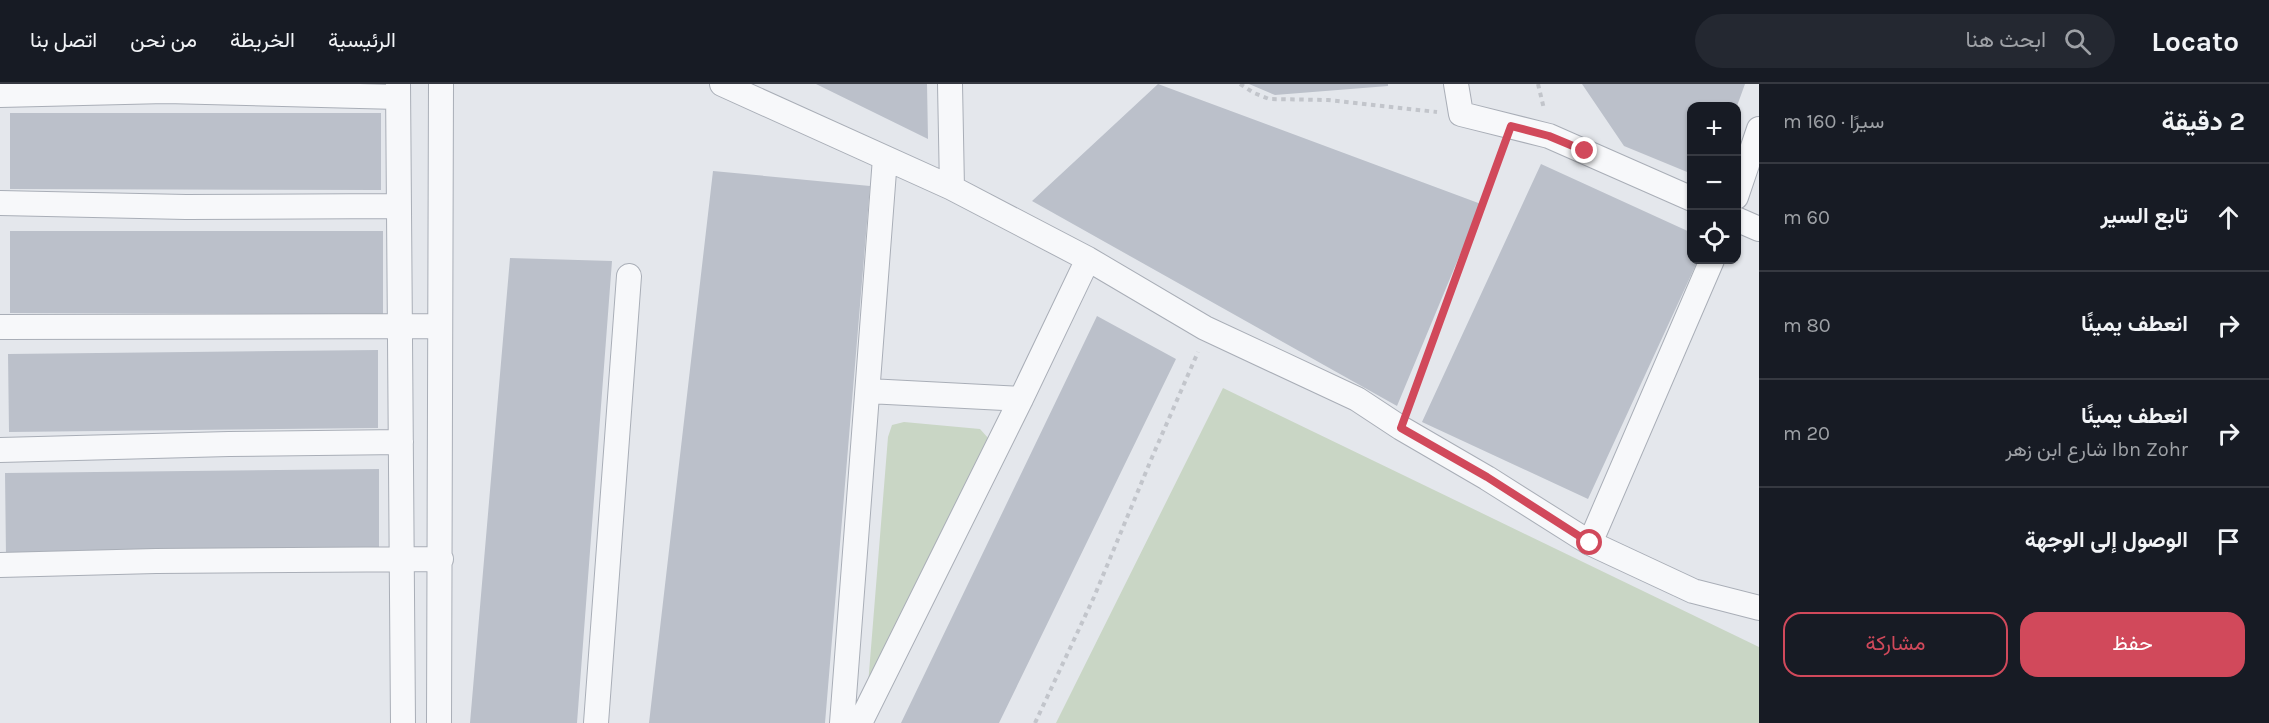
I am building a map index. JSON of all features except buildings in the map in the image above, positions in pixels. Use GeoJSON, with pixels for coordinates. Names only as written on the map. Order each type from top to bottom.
{"type":"FeatureCollection","features":[{"type":"Feature","properties":{"kind":"street"},"geometry":{"type":"LineString","coordinates":[[439,723],[441,84]]}},
{"type":"Feature","properties":{"kind":"street"},"geometry":{"type":"LineString","coordinates":[[722,84],[952,188],[1088,259],[1205,328],[1357,399],[1401,428],[1487,477],[1590,543],[1693,591],[1759,608]]}},
{"type":"Feature","properties":{"kind":"street"},"geometry":{"type":"LineString","coordinates":[[950,84],[952,188]]}},
{"type":"Feature","properties":{"kind":"street"},"geometry":{"type":"LineString","coordinates":[[1456,84],[1461,114],[1549,136],[1687,197]]}},
{"type":"Feature","properties":{"kind":"street"},"geometry":{"type":"LineString","coordinates":[[0,95],[166,91],[398,90],[403,723]]}},
{"type":"Feature","properties":{"kind":"street"},"geometry":{"type":"LineString","coordinates":[[1741,185],[1759,129]]}},
{"type":"Feature","properties":{"kind":"street"},"geometry":{"type":"LineString","coordinates":[[842,723],[885,158]]}},
{"type":"Feature","properties":{"kind":"street"},"geometry":{"type":"LineString","coordinates":[[0,203],[399,206]]}},
{"type":"Feature","properties":{"kind":"street"},"geometry":{"type":"LineString","coordinates":[[1741,221],[1759,229]]}},
{"type":"Feature","properties":{"kind":"street"},"geometry":{"type":"LineString","coordinates":[[860,723],[1088,259]]}},
{"type":"Feature","properties":{"kind":"street"},"geometry":{"type":"LineString","coordinates":[[1590,543],[1710,264]]}},
{"type":"Feature","properties":{"kind":"street"},"geometry":{"type":"LineString","coordinates":[[596,723],[629,276]]}},
{"type":"Feature","properties":{"kind":"street"},"geometry":{"type":"LineString","coordinates":[[0,327],[440,326]]}},
{"type":"Feature","properties":{"kind":"street"},"geometry":{"type":"LineString","coordinates":[[868,392],[1021,399]]}},
{"type":"Feature","properties":{"kind":"street"},"geometry":{"type":"LineString","coordinates":[[0,450],[401,442]]}},
{"type":"Feature","properties":{"kind":"street"},"geometry":{"type":"LineString","coordinates":[[0,565],[156,561],[441,559]]}},
{"type":"Feature","properties":{"kind":"path"},"geometry":{"type":"LineString","coordinates":[[1240,84],[1269,99],[1336,101],[1403,110],[1461,114]]}},
{"type":"Feature","properties":{"kind":"path"},"geometry":{"type":"LineString","coordinates":[[1401,428],[1511,126]]}},
{"type":"Feature","properties":{"kind":"path"},"geometry":{"type":"LineString","coordinates":[[1035,723],[1094,597],[1148,466],[1195,361],[1205,328]]}},
{"type":"Feature","properties":{"kind":"green space"},"geometry":{"type":"Polygon","coordinates":[[[1223,388],[1759,647],[1759,723],[1056,723],[1223,388]]]}},
{"type":"Feature","properties":{"kind":"green space"},"geometry":{"type":"Polygon","coordinates":[[[904,422],[980,429],[989,439],[868,685],[888,437],[892,425],[904,422]]]}},
{"type":"Feature","properties":{"kind":"route"},"geometry":{"type":"LineString","coordinates":[[1585,151],[1549,136],[1511,126],[1401,428],[1487,477],[1590,543]]}}]}
